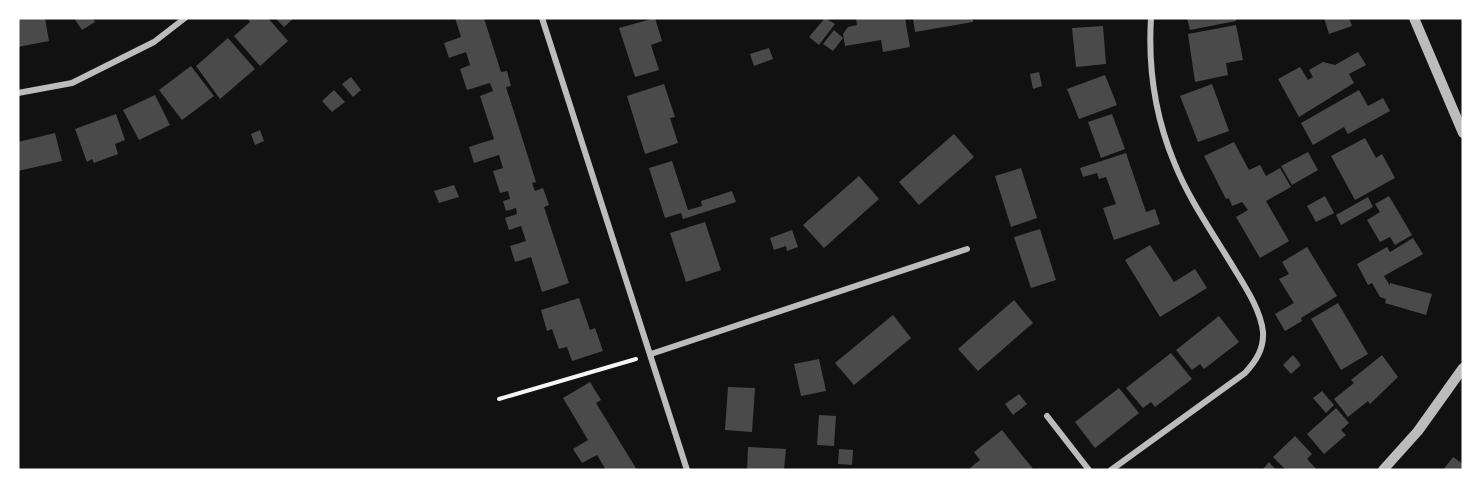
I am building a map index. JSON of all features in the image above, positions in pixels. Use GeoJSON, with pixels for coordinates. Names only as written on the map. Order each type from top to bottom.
{"type":"FeatureCollection","features":[{"type":"Feature","properties":{"kind":"street"},"geometry":{"type":"LineString","coordinates":[[18,93],[72,83],[154,42],[185,18]]}},
{"type":"Feature","properties":{"kind":"street"},"geometry":{"type":"LineString","coordinates":[[542,18],[687,470]]}},
{"type":"Feature","properties":{"kind":"street"},"geometry":{"type":"LineString","coordinates":[[1111,470],[1245,373],[1255,362],[1263,332],[1248,291],[1189,194],[1174,164],[1161,126],[1149,50],[1151,18]]}},
{"type":"Feature","properties":{"kind":"street"},"geometry":{"type":"LineString","coordinates":[[1414,18],[1463,133]]}},
{"type":"Feature","properties":{"kind":"street"},"geometry":{"type":"LineString","coordinates":[[651,354],[967,249]]}},
{"type":"Feature","properties":{"kind":"street"},"geometry":{"type":"LineString","coordinates":[[1383,470],[1418,431],[1463,368]]}},
{"type":"Feature","properties":{"kind":"street"},"geometry":{"type":"LineString","coordinates":[[1047,416],[1089,470]]}},
{"type":"Feature","properties":{"kind":"path"},"geometry":{"type":"LineString","coordinates":[[499,399],[651,354]]}},
{"type":"Feature","properties":{"kind":"building"},"geometry":{"type":"Polygon","coordinates":[[[18,18],[45,18],[49,41],[18,47],[18,18]]]}},
{"type":"Feature","properties":{"kind":"building"},"geometry":{"type":"Polygon","coordinates":[[[74,18],[93,18],[95,22],[82,30],[74,18]]]}},
{"type":"Feature","properties":{"kind":"building"},"geometry":{"type":"Polygon","coordinates":[[[247,18],[268,18],[288,41],[260,66],[234,36],[250,22],[247,18]]]}},
{"type":"Feature","properties":{"kind":"building"},"geometry":{"type":"Polygon","coordinates":[[[275,18],[294,18],[284,27],[275,18]]]}},
{"type":"Feature","properties":{"kind":"building"},"geometry":{"type":"Polygon","coordinates":[[[455,18],[484,18],[501,72],[507,71],[511,86],[506,87],[536,182],[532,183],[535,191],[543,188],[549,205],[544,207],[569,283],[542,292],[531,257],[515,262],[510,246],[526,241],[521,226],[509,230],[505,218],[517,214],[516,208],[506,211],[503,201],[510,199],[508,191],[500,193],[493,171],[503,168],[499,155],[474,163],[469,147],[494,139],[480,96],[493,91],[490,83],[467,90],[460,69],[470,65],[466,52],[449,58],[444,43],[461,37],[455,18]]]}},
{"type":"Feature","properties":{"kind":"building"},"geometry":{"type":"Polygon","coordinates":[[[655,18],[662,41],[651,45],[659,70],[635,77],[619,28],[655,18]]]}},
{"type":"Feature","properties":{"kind":"building"},"geometry":{"type":"Polygon","coordinates":[[[825,18],[835,24],[819,45],[809,37],[825,18]]]}},
{"type":"Feature","properties":{"kind":"building"},"geometry":{"type":"Polygon","coordinates":[[[856,18],[905,18],[910,47],[883,52],[881,40],[845,46],[843,34],[848,27],[857,25],[856,18]]]}},
{"type":"Feature","properties":{"kind":"building"},"geometry":{"type":"Polygon","coordinates":[[[913,18],[973,18],[973,22],[915,32],[913,18]]]}},
{"type":"Feature","properties":{"kind":"building"},"geometry":{"type":"Polygon","coordinates":[[[1187,18],[1236,18],[1236,21],[1190,30],[1187,18]]]}},
{"type":"Feature","properties":{"kind":"building"},"geometry":{"type":"Polygon","coordinates":[[[1324,18],[1349,18],[1352,26],[1329,34],[1324,18]]]}},
{"type":"Feature","properties":{"kind":"building"},"geometry":{"type":"Polygon","coordinates":[[[1236,25],[1243,60],[1226,63],[1228,75],[1195,82],[1188,34],[1236,25]]]}},
{"type":"Feature","properties":{"kind":"building"},"geometry":{"type":"Polygon","coordinates":[[[1103,26],[1106,64],[1076,67],[1072,28],[1103,26]]]}},
{"type":"Feature","properties":{"kind":"building"},"geometry":{"type":"Polygon","coordinates":[[[834,30],[843,38],[833,51],[823,44],[834,30]]]}},
{"type":"Feature","properties":{"kind":"building"},"geometry":{"type":"Polygon","coordinates":[[[228,38],[255,69],[220,99],[196,66],[228,38]]]}},
{"type":"Feature","properties":{"kind":"building"},"geometry":{"type":"Polygon","coordinates":[[[769,48],[773,59],[754,66],[750,54],[769,48]]]}},
{"type":"Feature","properties":{"kind":"building"},"geometry":{"type":"Polygon","coordinates":[[[1358,52],[1366,65],[1349,74],[1354,83],[1299,117],[1278,79],[1300,67],[1308,80],[1313,77],[1309,70],[1323,62],[1335,65],[1358,52]]]}},
{"type":"Feature","properties":{"kind":"building"},"geometry":{"type":"Polygon","coordinates":[[[191,66],[214,96],[182,120],[159,90],[191,66]]]}},
{"type":"Feature","properties":{"kind":"building"},"geometry":{"type":"Polygon","coordinates":[[[1039,72],[1042,86],[1033,89],[1030,74],[1039,72]]]}},
{"type":"Feature","properties":{"kind":"building"},"geometry":{"type":"Polygon","coordinates":[[[1105,75],[1117,105],[1079,119],[1067,89],[1105,75]]]}},
{"type":"Feature","properties":{"kind":"building"},"geometry":{"type":"Polygon","coordinates":[[[351,77],[361,90],[353,97],[342,84],[351,77]]]}},
{"type":"Feature","properties":{"kind":"building"},"geometry":{"type":"Polygon","coordinates":[[[664,84],[675,117],[670,118],[678,143],[645,154],[627,96],[664,84]]]}},
{"type":"Feature","properties":{"kind":"building"},"geometry":{"type":"Polygon","coordinates":[[[1212,84],[1229,131],[1198,142],[1180,96],[1212,84]]]}},
{"type":"Feature","properties":{"kind":"building"},"geometry":{"type":"Polygon","coordinates":[[[334,90],[345,102],[332,112],[322,101],[334,90]]]}},
{"type":"Feature","properties":{"kind":"building"},"geometry":{"type":"Polygon","coordinates":[[[1359,90],[1368,106],[1383,98],[1390,111],[1348,134],[1344,127],[1313,145],[1301,123],[1359,90]]]}},
{"type":"Feature","properties":{"kind":"building"},"geometry":{"type":"Polygon","coordinates":[[[155,95],[170,125],[139,140],[123,110],[155,95]]]}},
{"type":"Feature","properties":{"kind":"building"},"geometry":{"type":"Polygon","coordinates":[[[116,114],[125,140],[115,144],[118,154],[94,163],[92,159],[87,162],[75,129],[116,114]]]}},
{"type":"Feature","properties":{"kind":"building"},"geometry":{"type":"Polygon","coordinates":[[[1112,114],[1125,149],[1101,158],[1088,122],[1112,114]]]}},
{"type":"Feature","properties":{"kind":"building"},"geometry":{"type":"Polygon","coordinates":[[[260,130],[264,141],[255,145],[251,134],[260,130]]]}},
{"type":"Feature","properties":{"kind":"building"},"geometry":{"type":"Polygon","coordinates":[[[55,133],[62,161],[18,171],[18,142],[55,133]]]}},
{"type":"Feature","properties":{"kind":"building"},"geometry":{"type":"Polygon","coordinates":[[[954,134],[974,157],[919,205],[899,182],[954,134]]]}},
{"type":"Feature","properties":{"kind":"building"},"geometry":{"type":"Polygon","coordinates":[[[1365,138],[1376,158],[1382,154],[1395,178],[1355,200],[1331,156],[1365,138]]]}},
{"type":"Feature","properties":{"kind":"building"},"geometry":{"type":"Polygon","coordinates":[[[1234,142],[1249,170],[1260,165],[1266,176],[1280,168],[1291,187],[1266,201],[1289,241],[1260,258],[1236,217],[1248,210],[1242,202],[1232,206],[1229,198],[1226,199],[1204,156],[1234,142]]]}},
{"type":"Feature","properties":{"kind":"building"},"geometry":{"type":"Polygon","coordinates":[[[1308,152],[1318,170],[1292,185],[1281,166],[1308,152]]]}},
{"type":"Feature","properties":{"kind":"building"},"geometry":{"type":"Polygon","coordinates":[[[1126,153],[1146,212],[1155,209],[1160,224],[1114,240],[1103,208],[1116,204],[1106,177],[1099,179],[1097,173],[1083,177],[1080,168],[1126,153]]]}},
{"type":"Feature","properties":{"kind":"building"},"geometry":{"type":"Polygon","coordinates":[[[672,161],[688,210],[702,206],[701,201],[732,191],[736,202],[683,219],[681,213],[665,218],[649,168],[672,161]]]}},
{"type":"Feature","properties":{"kind":"building"},"geometry":{"type":"Polygon","coordinates":[[[1021,168],[1037,218],[1011,227],[995,176],[1021,168]]]}},
{"type":"Feature","properties":{"kind":"building"},"geometry":{"type":"Polygon","coordinates":[[[859,176],[879,199],[824,248],[803,225],[859,176]]]}},
{"type":"Feature","properties":{"kind":"building"},"geometry":{"type":"Polygon","coordinates":[[[454,185],[459,197],[439,203],[434,191],[454,185]]]}},
{"type":"Feature","properties":{"kind":"building"},"geometry":{"type":"Polygon","coordinates":[[[1325,196],[1334,213],[1316,222],[1307,206],[1325,196]]]}},
{"type":"Feature","properties":{"kind":"building"},"geometry":{"type":"Polygon","coordinates":[[[1389,196],[1412,235],[1395,245],[1390,237],[1380,242],[1367,220],[1380,212],[1375,204],[1389,196]]]}},
{"type":"Feature","properties":{"kind":"building"},"geometry":{"type":"Polygon","coordinates":[[[1368,197],[1373,207],[1341,225],[1336,215],[1368,197]]]}},
{"type":"Feature","properties":{"kind":"building"},"geometry":{"type":"Polygon","coordinates":[[[705,222],[721,270],[686,282],[670,233],[705,222]]]}},
{"type":"Feature","properties":{"kind":"building"},"geometry":{"type":"Polygon","coordinates":[[[1040,229],[1056,280],[1031,288],[1014,237],[1040,229]]]}},
{"type":"Feature","properties":{"kind":"building"},"geometry":{"type":"Polygon","coordinates":[[[792,230],[798,247],[787,251],[786,246],[774,250],[770,238],[792,230]]]}},
{"type":"Feature","properties":{"kind":"building"},"geometry":{"type":"Polygon","coordinates":[[[1413,238],[1423,254],[1384,276],[1390,286],[1390,283],[1432,294],[1426,315],[1385,303],[1386,299],[1380,297],[1372,283],[1368,285],[1357,264],[1387,247],[1390,252],[1413,238]]]}},
{"type":"Feature","properties":{"kind":"building"},"geometry":{"type":"Polygon","coordinates":[[[1150,245],[1174,282],[1195,269],[1207,288],[1160,317],[1125,260],[1150,245]]]}},
{"type":"Feature","properties":{"kind":"building"},"geometry":{"type":"Polygon","coordinates":[[[1307,247],[1337,296],[1301,318],[1302,321],[1285,331],[1275,314],[1294,303],[1279,279],[1289,274],[1282,262],[1307,247]]]}},
{"type":"Feature","properties":{"kind":"building"},"geometry":{"type":"Polygon","coordinates":[[[579,298],[590,330],[595,328],[603,351],[572,361],[567,347],[559,349],[552,329],[547,331],[541,310],[579,298]]]}},
{"type":"Feature","properties":{"kind":"building"},"geometry":{"type":"Polygon","coordinates":[[[1014,300],[1033,323],[978,371],[958,349],[1014,300]]]}},
{"type":"Feature","properties":{"kind":"building"},"geometry":{"type":"Polygon","coordinates":[[[1338,303],[1368,354],[1341,370],[1311,319],[1338,303]]]}},
{"type":"Feature","properties":{"kind":"building"},"geometry":{"type":"Polygon","coordinates":[[[893,315],[911,338],[854,385],[835,363],[893,315]]]}},
{"type":"Feature","properties":{"kind":"building"},"geometry":{"type":"Polygon","coordinates":[[[1219,316],[1239,342],[1204,369],[1200,364],[1192,370],[1176,350],[1219,316]]]}},
{"type":"Feature","properties":{"kind":"building"},"geometry":{"type":"Polygon","coordinates":[[[1171,353],[1192,379],[1155,407],[1151,402],[1143,408],[1126,388],[1171,353]]]}},
{"type":"Feature","properties":{"kind":"building"},"geometry":{"type":"Polygon","coordinates":[[[1293,355],[1301,365],[1291,374],[1283,365],[1293,355]]]}},
{"type":"Feature","properties":{"kind":"building"},"geometry":{"type":"Polygon","coordinates":[[[1382,355],[1398,377],[1370,404],[1368,401],[1348,417],[1334,399],[1354,383],[1351,380],[1382,355]]]}},
{"type":"Feature","properties":{"kind":"building"},"geometry":{"type":"Polygon","coordinates":[[[819,359],[826,391],[801,396],[794,364],[819,359]]]}},
{"type":"Feature","properties":{"kind":"building"},"geometry":{"type":"Polygon","coordinates":[[[590,382],[601,400],[596,403],[637,470],[606,470],[597,455],[582,463],[573,449],[588,440],[563,398],[590,382]]]}},
{"type":"Feature","properties":{"kind":"building"},"geometry":{"type":"Polygon","coordinates":[[[728,387],[755,388],[752,432],[725,430],[728,387]]]}},
{"type":"Feature","properties":{"kind":"building"},"geometry":{"type":"Polygon","coordinates":[[[1119,388],[1139,413],[1095,448],[1075,422],[1119,388]]]}},
{"type":"Feature","properties":{"kind":"building"},"geometry":{"type":"Polygon","coordinates":[[[1322,391],[1334,405],[1326,413],[1313,398],[1322,391]]]}},
{"type":"Feature","properties":{"kind":"building"},"geometry":{"type":"Polygon","coordinates":[[[1019,394],[1027,404],[1013,415],[1005,404],[1019,394]]]}},
{"type":"Feature","properties":{"kind":"building"},"geometry":{"type":"Polygon","coordinates":[[[1336,408],[1349,423],[1341,430],[1346,435],[1324,454],[1307,434],[1336,408]]]}},
{"type":"Feature","properties":{"kind":"building"},"geometry":{"type":"Polygon","coordinates":[[[819,415],[836,416],[834,446],[817,445],[819,415]]]}},
{"type":"Feature","properties":{"kind":"building"},"geometry":{"type":"Polygon","coordinates":[[[1002,430],[1034,470],[972,470],[970,468],[980,460],[974,452],[1002,430]]]}},
{"type":"Feature","properties":{"kind":"building"},"geometry":{"type":"Polygon","coordinates":[[[1295,436],[1312,454],[1307,459],[1317,470],[1286,470],[1273,457],[1295,436]]]}},
{"type":"Feature","properties":{"kind":"building"},"geometry":{"type":"Polygon","coordinates":[[[748,447],[786,449],[784,470],[747,470],[748,447]]]}},
{"type":"Feature","properties":{"kind":"building"},"geometry":{"type":"Polygon","coordinates":[[[839,449],[853,450],[852,465],[838,464],[839,449]]]}},
{"type":"Feature","properties":{"kind":"building"},"geometry":{"type":"Polygon","coordinates":[[[1453,457],[1463,464],[1463,470],[1443,470],[1453,457]]]}},
{"type":"Feature","properties":{"kind":"building"},"geometry":{"type":"Polygon","coordinates":[[[1269,462],[1276,470],[1262,470],[1269,462]]]}}]}
